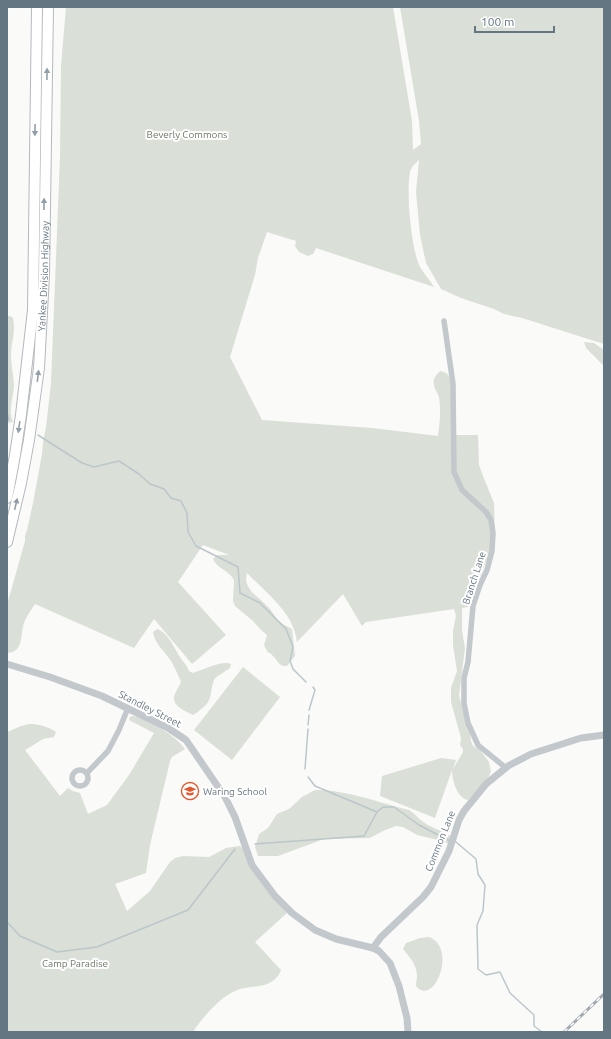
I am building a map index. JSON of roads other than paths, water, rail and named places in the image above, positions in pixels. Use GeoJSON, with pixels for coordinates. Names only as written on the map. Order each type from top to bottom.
{"type":"FeatureCollection","features":[{"type":"Feature","properties":{"kind":"highway","name":"Yankee Division Highway"},"geometry":{"type":"LineString","coordinates":[[7,498],[21,415],[33,310],[37,7]]}},
{"type":"Feature","properties":{"kind":"highway","name":"Yankee Division Highway"},"geometry":{"type":"LineString","coordinates":[[7,542],[21,484],[39,368],[44,275],[48,7]]}},
{"type":"Feature","properties":{"kind":"street","name":"Branch Lane"},"geometry":{"type":"LineString","coordinates":[[444,321],[450,353],[454,395],[454,472],[462,490],[486,512],[491,520],[493,533],[492,551],[487,570],[473,606],[468,662],[464,678],[464,703],[468,723],[478,745],[506,768]]}},
{"type":"Feature","properties":{"kind":"street","name":"Standley Street"},"geometry":{"type":"LineString","coordinates":[[7,664],[37,672],[102,696],[168,728],[186,740],[230,807],[252,865],[275,896],[302,922],[325,936],[373,948]]}},
{"type":"Feature","properties":{"kind":"street"},"geometry":{"type":"LineString","coordinates":[[87,773],[108,751],[128,708]]}},
{"type":"Feature","properties":{"kind":"street","name":"Common Lane"},"geometry":{"type":"LineString","coordinates":[[373,948],[381,937],[431,887],[440,872],[459,820],[468,804],[486,784],[519,759],[552,746],[581,738],[604,735]]}},
{"type":"Feature","properties":{"kind":"street"},"geometry":{"type":"LineString","coordinates":[[373,948],[384,955],[395,974],[407,1018],[408,1032]]}},
{"type":"Feature","properties":{"kind":"waterway"},"geometry":{"type":"LineString","coordinates":[[7,413],[9,420]]}},
{"type":"Feature","properties":{"kind":"waterway"},"geometry":{"type":"LineString","coordinates":[[38,435],[82,463],[94,467],[119,461],[139,474],[150,484],[164,489],[171,498],[181,501],[187,513],[188,532],[196,546],[238,567],[240,593],[260,603],[286,629],[293,647],[290,661],[293,669],[306,682]]}},
{"type":"Feature","properties":{"kind":"waterway"},"geometry":{"type":"LineString","coordinates":[[309,710],[315,690],[313,687]]}},
{"type":"Feature","properties":{"kind":"waterway"},"geometry":{"type":"LineString","coordinates":[[308,725],[309,715]]}},
{"type":"Feature","properties":{"kind":"waterway"},"geometry":{"type":"LineString","coordinates":[[305,769],[308,729]]}},
{"type":"Feature","properties":{"kind":"waterway"},"geometry":{"type":"LineString","coordinates":[[308,777],[315,786],[377,812]]}},
{"type":"Feature","properties":{"kind":"waterway"},"geometry":{"type":"LineString","coordinates":[[255,844],[364,836],[377,812],[383,807],[394,807],[419,825],[450,841]]}},
{"type":"Feature","properties":{"kind":"waterway"},"geometry":{"type":"LineString","coordinates":[[454,841],[476,859],[478,874],[485,885],[483,911],[477,925],[478,969],[486,975],[500,972],[510,993],[534,1015],[534,1026],[542,1032]]}},
{"type":"Feature","properties":{"kind":"waterway"},"geometry":{"type":"LineString","coordinates":[[7,922],[20,936],[57,952],[97,947],[188,910],[235,849]]}},
{"type":"Feature","properties":{"kind":"railway"},"geometry":{"type":"LineString","coordinates":[[564,1032],[604,994]]}},
{"type":"Feature","properties":{"kind":"place","name":"Waring School"},"geometry":{"type":"Point","coordinates":[190,791]}},
{"type":"Feature","properties":{"kind":"park label","name":"Beverly Commons"},"geometry":{"type":"Point","coordinates":[187,134]}},
{"type":"Feature","properties":{"kind":"park label","name":"Camp Paradise"},"geometry":{"type":"Point","coordinates":[75,963]}}]}
